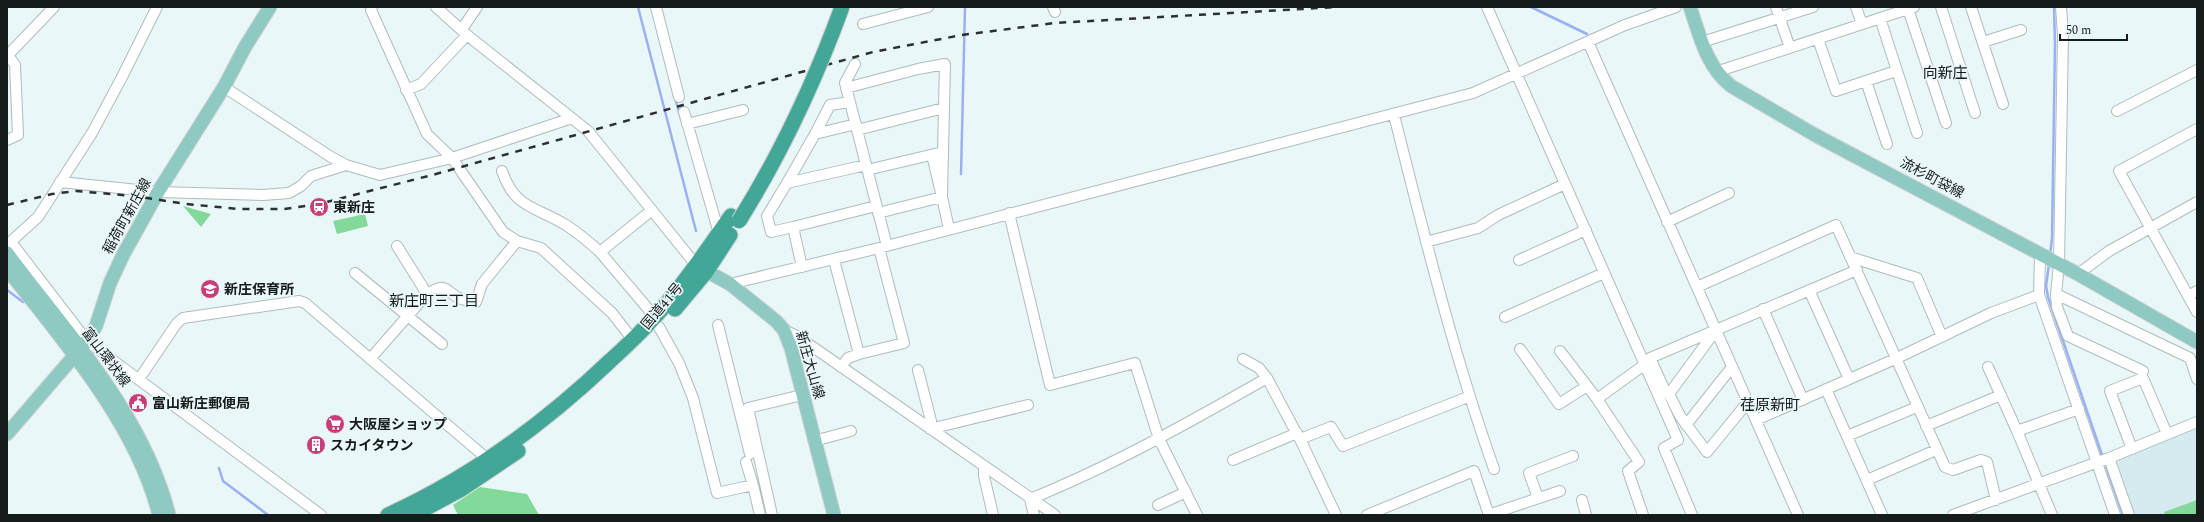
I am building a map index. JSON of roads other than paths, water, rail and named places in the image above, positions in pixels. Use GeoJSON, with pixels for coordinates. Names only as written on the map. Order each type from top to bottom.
{"type":"FeatureCollection","features":[{"type":"Feature","properties":{"kind":"highway","name":"国道41号"},"geometry":{"type":"LineString","coordinates":[[701,268],[719,234],[735,219],[789,115],[815,55],[833,7]]}},
{"type":"Feature","properties":{"kind":"highway","name":"国道41号"},"geometry":{"type":"LineString","coordinates":[[388,515],[489,465],[556,423],[657,322],[701,268],[768,174],[797,118],[824,58],[842,7]]}},
{"type":"Feature","properties":{"kind":"highway","name":"国道41号"},"geometry":{"type":"LineString","coordinates":[[413,515],[460,490],[550,416],[633,340],[657,322]]}},
{"type":"Feature","properties":{"kind":"main road","name":"稲荷町新庄線"},"geometry":{"type":"LineString","coordinates":[[7,434],[80,349],[96,326],[110,283],[123,255],[158,192],[224,87],[245,47],[270,7]]}},
{"type":"Feature","properties":{"kind":"main road","name":"流杉町袋線"},"geometry":{"type":"LineString","coordinates":[[1690,7],[1710,63],[1716,72],[1731,86],[1815,135],[2196,337]]}},
{"type":"Feature","properties":{"kind":"main road","name":"富山環状線"},"geometry":{"type":"LineString","coordinates":[[8,246],[24,283]]}},
{"type":"Feature","properties":{"kind":"main road","name":"新庄大山線"},"geometry":{"type":"LineString","coordinates":[[701,268],[730,284],[776,321],[784,330],[791,348],[834,515]]}},
{"type":"Feature","properties":{"kind":"main road","name":"富山環状線"},"geometry":{"type":"LineString","coordinates":[[7,269],[24,283],[80,349],[122,406],[151,462],[169,515]]}},
{"type":"Feature","properties":{"kind":"main road","name":"富山環状線"},"geometry":{"type":"LineString","coordinates":[[80,349],[145,472],[159,515]]}},
{"type":"Feature","properties":{"kind":"street"},"geometry":{"type":"LineString","coordinates":[[7,140],[18,135],[15,64],[8,54],[54,7]]}},
{"type":"Feature","properties":{"kind":"street"},"geometry":{"type":"LineString","coordinates":[[156,7],[122,77],[92,133],[38,217],[8,246],[80,349],[139,379],[321,515]]}},
{"type":"Feature","properties":{"kind":"street"},"geometry":{"type":"LineString","coordinates":[[372,7],[371,10],[427,134],[452,158],[503,232],[517,241],[541,248],[612,313],[633,340]]}},
{"type":"Feature","properties":{"kind":"street"},"geometry":{"type":"LineString","coordinates":[[436,7],[464,32],[572,118],[596,140],[701,268]]}},
{"type":"Feature","properties":{"kind":"street"},"geometry":{"type":"LineString","coordinates":[[406,90],[420,84],[464,32],[477,7]]}},
{"type":"Feature","properties":{"kind":"street"},"geometry":{"type":"LineString","coordinates":[[656,7],[679,97]]}},
{"type":"Feature","properties":{"kind":"street"},"geometry":{"type":"LineString","coordinates":[[863,24],[928,7]]}},
{"type":"Feature","properties":{"kind":"street"},"geometry":{"type":"LineString","coordinates":[[1487,7],[1604,273],[1646,362],[1678,440],[1664,448],[1692,515]]}},
{"type":"Feature","properties":{"kind":"street"},"geometry":{"type":"LineString","coordinates":[[730,284],[834,260],[1009,213],[1394,115],[1473,93],[1517,75],[1625,24],[1676,7]]}},
{"type":"Feature","properties":{"kind":"street"},"geometry":{"type":"LineString","coordinates":[[1776,7],[1790,48]]}},
{"type":"Feature","properties":{"kind":"street"},"geometry":{"type":"LineString","coordinates":[[1702,42],[1813,7]]}},
{"type":"Feature","properties":{"kind":"street"},"geometry":{"type":"LineString","coordinates":[[1856,7],[1862,24]]}},
{"type":"Feature","properties":{"kind":"street"},"geometry":{"type":"LineString","coordinates":[[1941,7],[1975,113]]}},
{"type":"Feature","properties":{"kind":"street"},"geometry":{"type":"LineString","coordinates":[[1971,7],[2003,104]]}},
{"type":"Feature","properties":{"kind":"street"},"geometry":{"type":"LineString","coordinates":[[2062,7],[2063,35],[2056,294],[2057,307],[2068,336],[2143,371]]}},
{"type":"Feature","properties":{"kind":"street"},"geometry":{"type":"LineString","coordinates":[[1716,72],[1911,8],[1946,123]]}},
{"type":"Feature","properties":{"kind":"street"},"geometry":{"type":"LineString","coordinates":[[1880,18],[1917,133]]}},
{"type":"Feature","properties":{"kind":"street"},"geometry":{"type":"LineString","coordinates":[[1983,42],[2021,30]]}},
{"type":"Feature","properties":{"kind":"street"},"geometry":{"type":"LineString","coordinates":[[1818,39],[1836,91],[1896,71]]}},
{"type":"Feature","properties":{"kind":"street"},"geometry":{"type":"LineString","coordinates":[[1588,42],[1798,515]]}},
{"type":"Feature","properties":{"kind":"street"},"geometry":{"type":"LineString","coordinates":[[841,367],[848,358],[904,343],[883,247],[877,209],[845,83],[855,64]]}},
{"type":"Feature","properties":{"kind":"street"},"geometry":{"type":"LineString","coordinates":[[846,88],[918,69],[945,64],[942,197]]}},
{"type":"Feature","properties":{"kind":"street"},"geometry":{"type":"LineString","coordinates":[[2117,111],[2197,70]]}},
{"type":"Feature","properties":{"kind":"street"},"geometry":{"type":"LineString","coordinates":[[1866,81],[1887,144]]}},
{"type":"Feature","properties":{"kind":"street"},"geometry":{"type":"LineString","coordinates":[[224,87],[331,157],[346,165],[380,175],[452,158],[572,118]]}},
{"type":"Feature","properties":{"kind":"street"},"geometry":{"type":"LineString","coordinates":[[850,102],[830,105],[815,134],[767,216],[771,232],[877,209],[942,197]]}},
{"type":"Feature","properties":{"kind":"street"},"geometry":{"type":"LineString","coordinates":[[815,134],[856,127],[944,108]]}},
{"type":"Feature","properties":{"kind":"street"},"geometry":{"type":"LineString","coordinates":[[687,124],[743,110]]}},
{"type":"Feature","properties":{"kind":"street"},"geometry":{"type":"LineString","coordinates":[[684,112],[719,234]]}},
{"type":"Feature","properties":{"kind":"street"},"geometry":{"type":"LineString","coordinates":[[1394,115],[1426,242],[1468,397],[1494,470]]}},
{"type":"Feature","properties":{"kind":"street"},"geometry":{"type":"LineString","coordinates":[[2197,129],[2119,171],[2150,227],[2193,293],[2197,312]]}},
{"type":"Feature","properties":{"kind":"street"},"geometry":{"type":"LineString","coordinates":[[787,183],[943,152]]}},
{"type":"Feature","properties":{"kind":"street"},"geometry":{"type":"LineString","coordinates":[[932,155],[949,229]]}},
{"type":"Feature","properties":{"kind":"street"},"geometry":{"type":"LineString","coordinates":[[60,182],[158,192],[263,195],[289,193],[301,186],[311,176],[346,165]]}},
{"type":"Feature","properties":{"kind":"street"},"geometry":{"type":"LineString","coordinates":[[502,171],[508,187],[517,199],[565,224],[600,252],[657,322],[679,363],[693,398],[717,493],[753,485]]}},
{"type":"Feature","properties":{"kind":"street"},"geometry":{"type":"LineString","coordinates":[[1426,242],[1478,228],[1498,215],[1565,184]]}},
{"type":"Feature","properties":{"kind":"street"},"geometry":{"type":"LineString","coordinates":[[1667,222],[1729,193]]}},
{"type":"Feature","properties":{"kind":"street"},"geometry":{"type":"LineString","coordinates":[[2078,274],[2109,251],[2197,202]]}},
{"type":"Feature","properties":{"kind":"street"},"geometry":{"type":"LineString","coordinates":[[600,252],[652,210]]}},
{"type":"Feature","properties":{"kind":"street"},"geometry":{"type":"LineString","coordinates":[[1009,213],[1050,385],[1136,363],[1159,439],[1197,515]]}},
{"type":"Feature","properties":{"kind":"street"},"geometry":{"type":"LineString","coordinates":[[1697,287],[1836,225],[1895,359],[1945,467],[1953,470],[1981,460],[1986,462],[1996,500]]}},
{"type":"Feature","properties":{"kind":"street"},"geometry":{"type":"LineString","coordinates":[[793,228],[802,267]]}},
{"type":"Feature","properties":{"kind":"street"},"geometry":{"type":"LineString","coordinates":[[1519,260],[1586,230]]}},
{"type":"Feature","properties":{"kind":"street"},"geometry":{"type":"LineString","coordinates":[[370,359],[428,294],[439,287],[446,287],[458,298],[476,302],[482,284],[517,241]]}},
{"type":"Feature","properties":{"kind":"street"},"geometry":{"type":"LineString","coordinates":[[397,246],[428,294]]}},
{"type":"Feature","properties":{"kind":"street"},"geometry":{"type":"LineString","coordinates":[[2040,255],[2039,295],[2115,515]]}},
{"type":"Feature","properties":{"kind":"street"},"geometry":{"type":"LineString","coordinates":[[1850,257],[1917,278],[1942,337]]}},
{"type":"Feature","properties":{"kind":"street"},"geometry":{"type":"LineString","coordinates":[[834,260],[859,354]]}},
{"type":"Feature","properties":{"kind":"street"},"geometry":{"type":"LineString","coordinates":[[1597,399],[1646,362],[1763,309],[1857,270]]}},
{"type":"Feature","properties":{"kind":"street"},"geometry":{"type":"LineString","coordinates":[[355,273],[442,344]]}},
{"type":"Feature","properties":{"kind":"street"},"geometry":{"type":"LineString","coordinates":[[1505,317],[1604,273]]}},
{"type":"Feature","properties":{"kind":"street"},"geometry":{"type":"LineString","coordinates":[[1809,290],[1849,380]]}},
{"type":"Feature","properties":{"kind":"street"},"geometry":{"type":"LineString","coordinates":[[2056,294],[2193,360],[2197,379]]}},
{"type":"Feature","properties":{"kind":"street"},"geometry":{"type":"LineString","coordinates":[[1756,420],[1849,380],[1991,313],[2039,295]]}},
{"type":"Feature","properties":{"kind":"street"},"geometry":{"type":"LineString","coordinates":[[139,379],[177,323],[183,318],[299,300],[442,420],[444,430],[489,465]]}},
{"type":"Feature","properties":{"kind":"street"},"geometry":{"type":"LineString","coordinates":[[1763,309],[1803,400]]}},
{"type":"Feature","properties":{"kind":"street"},"geometry":{"type":"LineString","coordinates":[[718,325],[737,401],[760,515]]}},
{"type":"Feature","properties":{"kind":"street"},"geometry":{"type":"LineString","coordinates":[[784,330],[797,336],[1055,515]]}},
{"type":"Feature","properties":{"kind":"street"},"geometry":{"type":"LineString","coordinates":[[1669,394],[1716,330]]}},
{"type":"Feature","properties":{"kind":"street"},"geometry":{"type":"LineString","coordinates":[[1520,349],[1560,404],[1586,386]]}},
{"type":"Feature","properties":{"kind":"street"},"geometry":{"type":"LineString","coordinates":[[1560,351],[1597,399],[1640,462],[1628,471],[1643,515]]}},
{"type":"Feature","properties":{"kind":"street"},"geometry":{"type":"LineString","coordinates":[[1243,359],[1259,368],[1267,378],[1298,436],[1336,515]]}},
{"type":"Feature","properties":{"kind":"street"},"geometry":{"type":"LineString","coordinates":[[1646,362],[1665,391],[1669,394],[1686,425],[1707,452],[1747,403]]}},
{"type":"Feature","properties":{"kind":"street"},"geometry":{"type":"LineString","coordinates":[[1686,425],[1732,367]]}},
{"type":"Feature","properties":{"kind":"street"},"geometry":{"type":"LineString","coordinates":[[1988,367],[2017,431],[2038,485],[2052,515]]}},
{"type":"Feature","properties":{"kind":"street"},"geometry":{"type":"LineString","coordinates":[[918,370],[931,422],[930,429]]}},
{"type":"Feature","properties":{"kind":"street"},"geometry":{"type":"LineString","coordinates":[[1030,499],[1076,481],[1159,439],[1267,378]]}},
{"type":"Feature","properties":{"kind":"street"},"geometry":{"type":"LineString","coordinates":[[2132,449],[2110,391],[2143,378],[2167,434]]}},
{"type":"Feature","properties":{"kind":"street"},"geometry":{"type":"LineString","coordinates":[[1826,389],[1882,515]]}},
{"type":"Feature","properties":{"kind":"street"},"geometry":{"type":"LineString","coordinates":[[748,408],[802,395]]}},
{"type":"Feature","properties":{"kind":"street"},"geometry":{"type":"LineString","coordinates":[[1926,426],[2001,395]]}},
{"type":"Feature","properties":{"kind":"street"},"geometry":{"type":"LineString","coordinates":[[1233,460],[1298,436],[1331,428],[1343,446],[1468,397]]}},
{"type":"Feature","properties":{"kind":"street"},"geometry":{"type":"LineString","coordinates":[[737,401],[748,408],[772,515]]}},
{"type":"Feature","properties":{"kind":"street"},"geometry":{"type":"LineString","coordinates":[[930,429],[1028,405]]}},
{"type":"Feature","properties":{"kind":"street"},"geometry":{"type":"LineString","coordinates":[[1847,436],[1917,407]]}},
{"type":"Feature","properties":{"kind":"street"},"geometry":{"type":"LineString","coordinates":[[2017,431],[2079,409]]}},
{"type":"Feature","properties":{"kind":"street"},"geometry":{"type":"LineString","coordinates":[[1953,515],[1973,512],[1996,500],[2109,458],[2197,422]]}},
{"type":"Feature","properties":{"kind":"street"},"geometry":{"type":"LineString","coordinates":[[814,441],[851,431]]}},
{"type":"Feature","properties":{"kind":"street"},"geometry":{"type":"LineString","coordinates":[[1867,480],[1936,450]]}},
{"type":"Feature","properties":{"kind":"street"},"geometry":{"type":"LineString","coordinates":[[1538,498],[1529,473],[1573,456]]}},
{"type":"Feature","properties":{"kind":"street"},"geometry":{"type":"LineString","coordinates":[[2109,458],[2129,515]]}},
{"type":"Feature","properties":{"kind":"street"},"geometry":{"type":"LineString","coordinates":[[984,467],[984,476],[993,515]]}},
{"type":"Feature","properties":{"kind":"street"},"geometry":{"type":"LineString","coordinates":[[1367,515],[1474,471],[1488,515],[1560,490]]}},
{"type":"Feature","properties":{"kind":"street"},"geometry":{"type":"LineString","coordinates":[[1158,505],[1186,492]]}},
{"type":"Feature","properties":{"kind":"street"},"geometry":{"type":"LineString","coordinates":[[1030,499],[1031,514]]}},
{"type":"Feature","properties":{"kind":"street"},"geometry":{"type":"LineString","coordinates":[[1582,500],[1586,515]]}},
{"type":"Feature","properties":{"kind":"waterway"},"geometry":{"type":"LineString","coordinates":[[638,7],[696,231]]}},
{"type":"Feature","properties":{"kind":"waterway"},"geometry":{"type":"LineString","coordinates":[[961,174],[965,7]]}},
{"type":"Feature","properties":{"kind":"waterway"},"geometry":{"type":"LineString","coordinates":[[1531,7],[1587,34]]}},
{"type":"Feature","properties":{"kind":"waterway"},"geometry":{"type":"LineString","coordinates":[[2050,255],[2052,238],[2055,44],[2054,7]]}},
{"type":"Feature","properties":{"kind":"waterway"},"geometry":{"type":"LineString","coordinates":[[675,98],[681,119]]}},
{"type":"Feature","properties":{"kind":"waterway"},"geometry":{"type":"LineString","coordinates":[[2049,264],[2046,286],[2048,297],[2103,458]]}},
{"type":"Feature","properties":{"kind":"waterway"},"geometry":{"type":"LineString","coordinates":[[7,290],[23,302]]}},
{"type":"Feature","properties":{"kind":"waterway"},"geometry":{"type":"LineString","coordinates":[[2105,463],[2123,515]]}},
{"type":"Feature","properties":{"kind":"waterway"},"geometry":{"type":"LineString","coordinates":[[219,468],[223,481],[268,515]]}},
{"type":"Feature","properties":{"kind":"railway"},"geometry":{"type":"LineString","coordinates":[[7,205],[52,194],[76,191],[134,196],[186,204],[239,209],[284,209],[319,204],[436,174],[873,52],[962,35],[1055,23],[1337,7]]}},
{"type":"Feature","properties":{"kind":"place","name":"東新庄"},"geometry":{"type":"Point","coordinates":[319,207]}},
{"type":"Feature","properties":{"kind":"place","name":"新庄保育所"},"geometry":{"type":"Point","coordinates":[210,289]}},
{"type":"Feature","properties":{"kind":"place","name":"富山新庄郵便局"},"geometry":{"type":"Point","coordinates":[138,403]}},
{"type":"Feature","properties":{"kind":"place","name":"大阪屋ショップ"},"geometry":{"type":"Point","coordinates":[335,424]}},
{"type":"Feature","properties":{"kind":"place","name":"スカイタウン"},"geometry":{"type":"Point","coordinates":[316,445]}},
{"type":"Feature","properties":{"kind":"district","name":"向新庄"},"geometry":{"type":"Point","coordinates":[1945,73]}},
{"type":"Feature","properties":{"kind":"district","name":"新庄町三丁目"},"geometry":{"type":"Point","coordinates":[434,301]}},
{"type":"Feature","properties":{"kind":"district","name":"荏原新町"},"geometry":{"type":"Point","coordinates":[1770,405]}}]}
